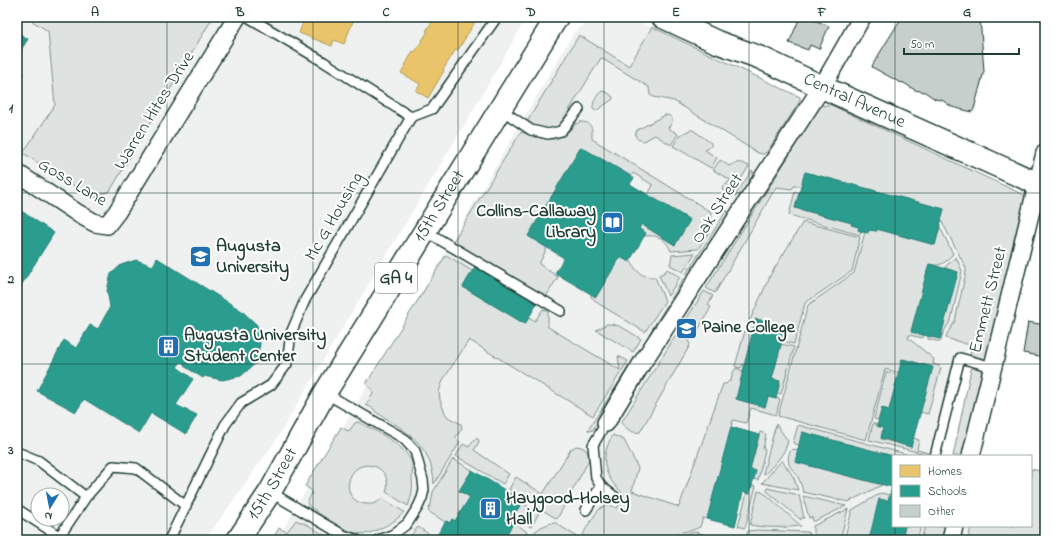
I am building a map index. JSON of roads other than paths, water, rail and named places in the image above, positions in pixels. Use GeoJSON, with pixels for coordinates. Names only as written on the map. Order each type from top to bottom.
{"type":"FeatureCollection","features":[{"type":"Feature","properties":{"kind":"main road","name":"15th Street"},"geometry":{"type":"LineString","coordinates":[[238,540],[270,492],[325,393],[557,17]]}},
{"type":"Feature","properties":{"kind":"main road","name":"Central Avenue"},"geometry":{"type":"LineString","coordinates":[[663,17],[686,22],[717,42],[761,58],[822,87],[1041,185]]}},
{"type":"Feature","properties":{"kind":"street","name":"Warren Hites Drive"},"geometry":{"type":"LineString","coordinates":[[108,225],[237,17]]}},
{"type":"Feature","properties":{"kind":"street","name":"Oak Street"},"geometry":{"type":"LineString","coordinates":[[606,423],[646,358],[822,87],[862,17]]}},
{"type":"Feature","properties":{"kind":"street","name":"Emmett Street"},"geometry":{"type":"LineString","coordinates":[[971,455],[1041,185],[1045,153]]}},
{"type":"Feature","properties":{"kind":"street","name":"Goss Lane"},"geometry":{"type":"LineString","coordinates":[[17,172],[78,214],[95,222],[108,225]]}},
{"type":"Feature","properties":{"kind":"street"},"geometry":{"type":"LineString","coordinates":[[951,540],[954,527]]}},
{"type":"Feature","properties":{"kind":"lane"},"geometry":{"type":"LineString","coordinates":[[248,17],[324,62],[410,117],[432,109],[497,17]]}},
{"type":"Feature","properties":{"kind":"lane"},"geometry":{"type":"LineString","coordinates":[[499,109],[531,130],[548,134],[561,131],[579,109]]}},
{"type":"Feature","properties":{"kind":"lane","name":"Mc G Housing"},"geometry":{"type":"LineString","coordinates":[[169,540],[225,425],[241,403],[271,385],[287,364],[291,333],[305,300],[410,117]]}},
{"type":"Feature","properties":{"kind":"lane"},"geometry":{"type":"LineString","coordinates":[[425,231],[561,311]]}},
{"type":"Feature","properties":{"kind":"lane"},"geometry":{"type":"LineString","coordinates":[[935,455],[960,358],[993,367]]}},
{"type":"Feature","properties":{"kind":"lane"},"geometry":{"type":"LineString","coordinates":[[325,393],[403,438],[415,451],[423,480],[424,490],[422,498],[407,524],[392,535],[378,540]]}},
{"type":"Feature","properties":{"kind":"lane"},"geometry":{"type":"LineString","coordinates":[[606,423],[593,445],[596,478],[601,486],[614,497]]}},
{"type":"Feature","properties":{"kind":"lane"},"geometry":{"type":"LineString","coordinates":[[17,452],[39,461],[86,497]]}},
{"type":"Feature","properties":{"kind":"lane"},"geometry":{"type":"LineString","coordinates":[[17,509],[61,539],[86,497],[113,466],[136,468],[186,506]]}},
{"type":"Feature","properties":{"kind":"lane"},"geometry":{"type":"LineString","coordinates":[[586,510],[601,486]]}},
{"type":"Feature","properties":{"kind":"lane"},"geometry":{"type":"LineString","coordinates":[[270,492],[344,535],[357,540]]}},
{"type":"Feature","properties":{"kind":"place","name":"Collins-Callaway Library"},"geometry":{"type":"Point","coordinates":[612,222]}},
{"type":"Feature","properties":{"kind":"place","name":"Augusta University"},"geometry":{"type":"Point","coordinates":[201,257]}},
{"type":"Feature","properties":{"kind":"place","name":"Paine College"},"geometry":{"type":"Point","coordinates":[687,328]}},
{"type":"Feature","properties":{"kind":"place","name":"Augusta University Student Center"},"geometry":{"type":"Point","coordinates":[169,346]}},
{"type":"Feature","properties":{"kind":"place","name":"Haygood-Holsey Hall"},"geometry":{"type":"Point","coordinates":[490,509]}}]}
